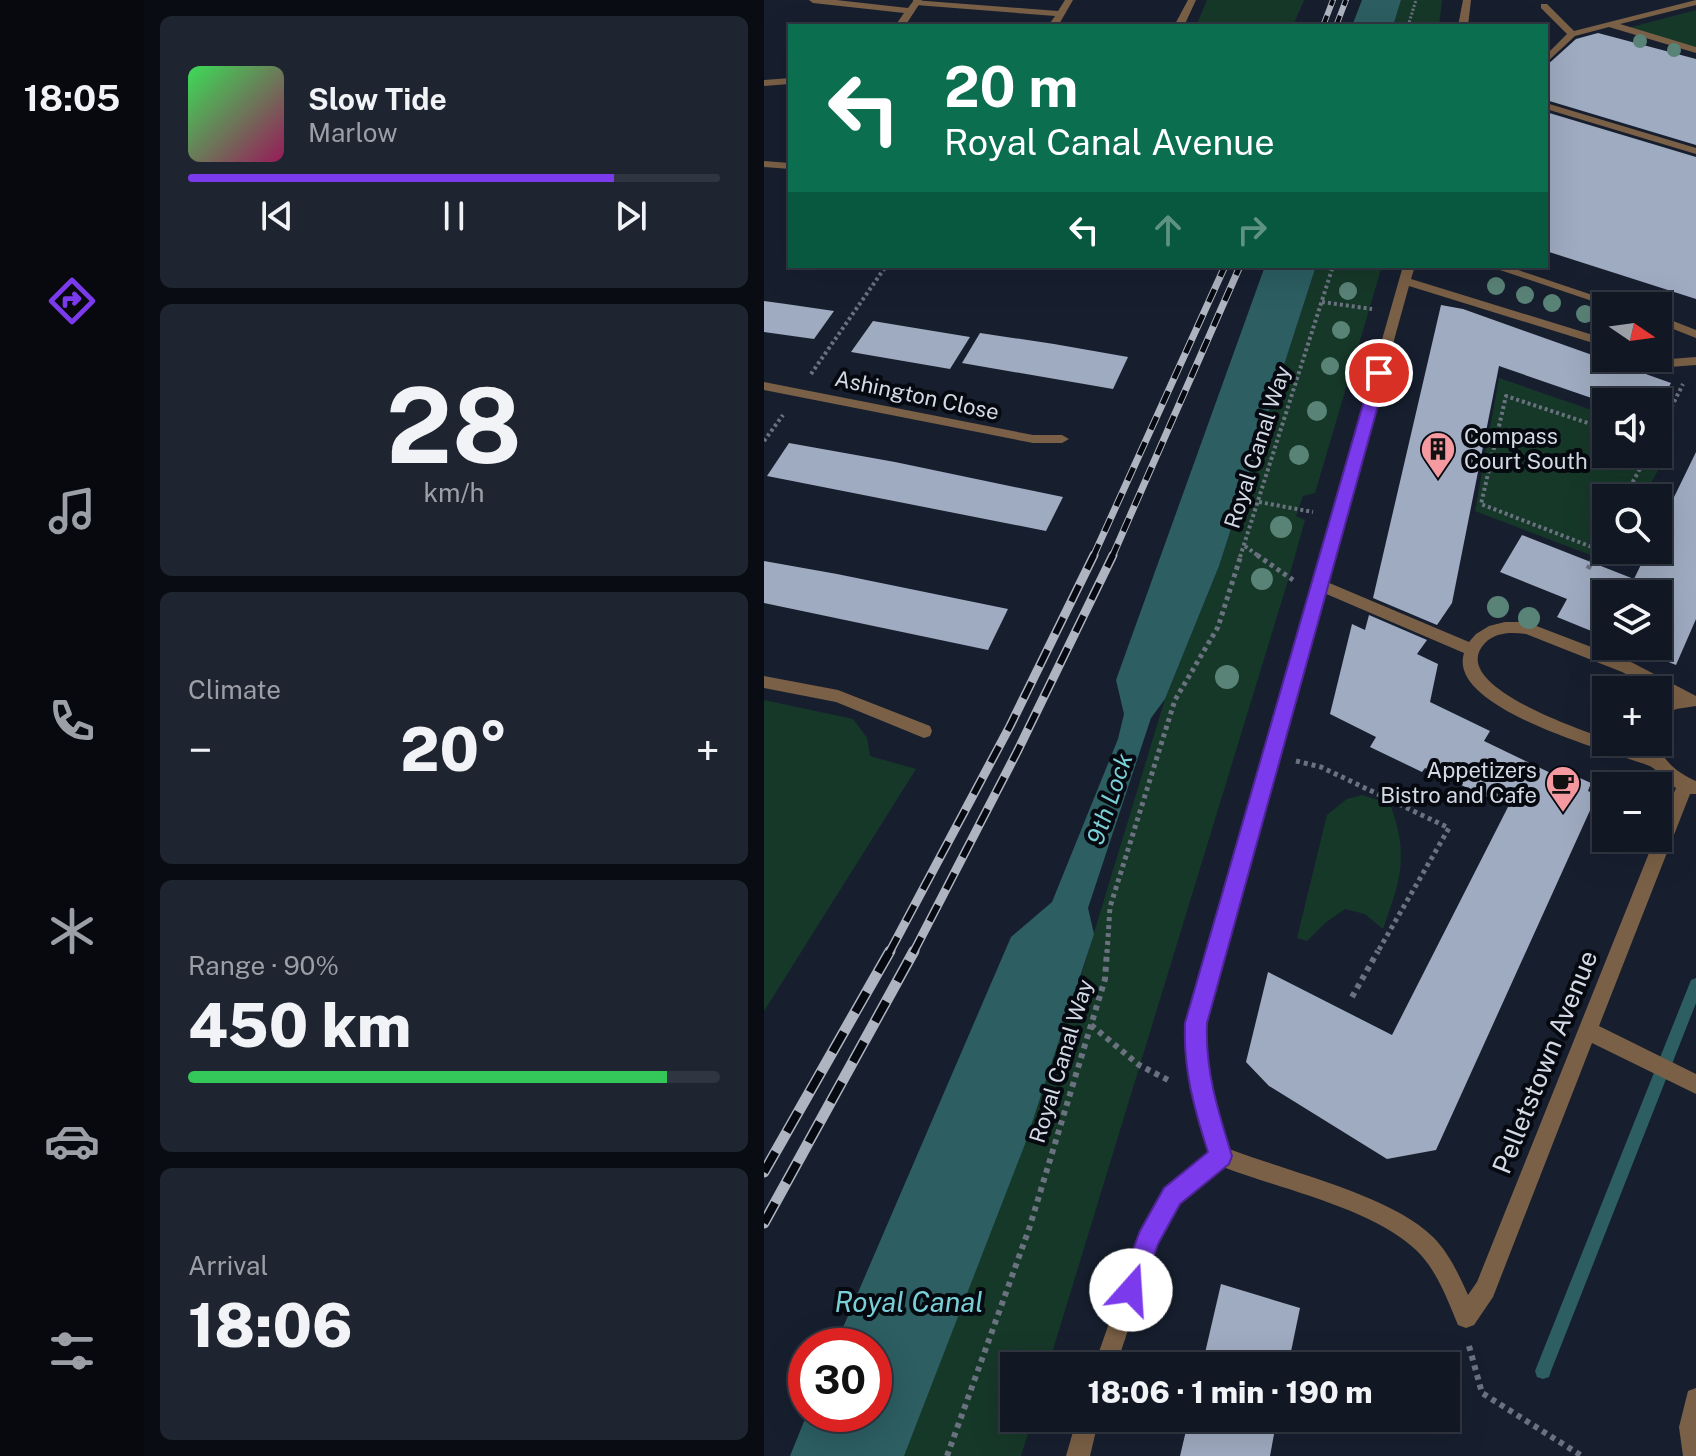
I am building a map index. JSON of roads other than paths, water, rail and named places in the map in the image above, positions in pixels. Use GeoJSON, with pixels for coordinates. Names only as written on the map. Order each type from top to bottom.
{"type":"FeatureCollection","features":[{"type":"Feature","properties":{"kind":"street"},"geometry":{"type":"LineString","coordinates":[[813,0],[910,11]]}},
{"type":"Feature","properties":{"kind":"street"},"geometry":{"type":"LineString","coordinates":[[1054,24],[1069,0]]}},
{"type":"Feature","properties":{"kind":"street"},"geometry":{"type":"LineString","coordinates":[[1180,24],[1192,0]]}},
{"type":"Feature","properties":{"kind":"street"},"geometry":{"type":"LineString","coordinates":[[1463,24],[1467,0]]}},
{"type":"Feature","properties":{"kind":"street"},"geometry":{"type":"LineString","coordinates":[[901,24],[917,1],[1060,14]]}},
{"type":"Feature","properties":{"kind":"street"},"geometry":{"type":"LineString","coordinates":[[1548,58],[1572,34],[1696,2]]}},
{"type":"Feature","properties":{"kind":"street"},"geometry":{"type":"LineString","coordinates":[[1544,6],[1572,34]]}},
{"type":"Feature","properties":{"kind":"street"},"geometry":{"type":"LineString","coordinates":[[1612,25],[1627,32],[1696,50]]}},
{"type":"Feature","properties":{"kind":"street"},"geometry":{"type":"LineString","coordinates":[[764,83],[788,81]]}},
{"type":"Feature","properties":{"kind":"street"},"geometry":{"type":"LineString","coordinates":[[1548,107],[1696,151]]}},
{"type":"Feature","properties":{"kind":"street"},"geometry":{"type":"LineString","coordinates":[[764,164],[788,166]]}},
{"type":"Feature","properties":{"kind":"street"},"geometry":{"type":"LineString","coordinates":[[1500,268],[1592,297]]}},
{"type":"Feature","properties":{"kind":"street"},"geometry":{"type":"LineString","coordinates":[[1110,1352],[1148,1239],[1172,1196],[1221,1156],[1201,1093],[1194,1057],[1196,1023],[1406,273],[1592,338]]}},
{"type":"Feature","properties":{"kind":"street"},"geometry":{"type":"LineString","coordinates":[[1672,325],[1696,334]]}},
{"type":"Feature","properties":{"kind":"street"},"geometry":{"type":"LineString","coordinates":[[1672,363],[1696,361]]}},
{"type":"Feature","properties":{"kind":"street","name":"Ashington Close"},"geometry":{"type":"LineString","coordinates":[[764,386],[1033,439],[1062,439]]}},
{"type":"Feature","properties":{"kind":"street"},"geometry":{"type":"LineString","coordinates":[[1320,585],[1473,650]]}},
{"type":"Feature","properties":{"kind":"street"},"geometry":{"type":"LineString","coordinates":[[1656,760],[1626,754],[1594,742],[1491,693],[1475,679],[1469,664],[1476,643],[1491,629],[1523,627],[1626,665],[1693,701]]}},
{"type":"Feature","properties":{"kind":"street"},"geometry":{"type":"LineString","coordinates":[[764,682],[838,696],[924,731]]}},
{"type":"Feature","properties":{"kind":"street"},"geometry":{"type":"LineString","coordinates":[[1672,704],[1693,701]]}},
{"type":"Feature","properties":{"kind":"street"},"geometry":{"type":"LineString","coordinates":[[1654,756],[1669,774],[1691,786]]}},
{"type":"Feature","properties":{"kind":"street","name":"Pelletstown Avenue"},"geometry":{"type":"LineString","coordinates":[[1221,1156],[1350,1202],[1416,1236],[1451,1278],[1466,1317],[1485,1289],[1588,1031],[1691,786]]}},
{"type":"Feature","properties":{"kind":"street"},"geometry":{"type":"LineString","coordinates":[[1588,1031],[1696,1084]]}},
{"type":"Feature","properties":{"kind":"street"},"geometry":{"type":"LineString","coordinates":[[1695,1456],[1690,1427],[1696,1399]]}},
{"type":"Feature","properties":{"kind":"street"},"geometry":{"type":"LineString","coordinates":[[1078,1456],[1084,1432]]}},
{"type":"Feature","properties":{"kind":"water"},"geometry":{"type":"Polygon","coordinates":[[[1362,0],[1401,0],[1394,24],[1353,24],[1362,0]]]}},
{"type":"Feature","properties":{"kind":"water","name":"Royal Canal"},"geometry":{"type":"Polygon","coordinates":[[[1264,268],[1315,268],[1219,566],[1165,699],[1151,718],[1088,908],[1094,934],[1025,1144],[904,1456],[790,1456],[800,1432],[892,1432],[892,1328],[843,1328],[1011,937],[1052,902],[1118,739],[1124,714],[1116,680],[1264,268]]]}},
{"type":"Feature","properties":{"kind":"waterway"},"geometry":{"type":"LineString","coordinates":[[1543,1371],[1696,985]]}},
{"type":"Feature","properties":{"kind":"railway"},"geometry":{"type":"LineString","coordinates":[[1324,24],[1333,0]]}},
{"type":"Feature","properties":{"kind":"railway"},"geometry":{"type":"LineString","coordinates":[[1337,24],[1346,0]]}},
{"type":"Feature","properties":{"kind":"railway"},"geometry":{"type":"LineString","coordinates":[[1093,557],[1224,268]]}},
{"type":"Feature","properties":{"kind":"railway"},"geometry":{"type":"LineString","coordinates":[[1112,557],[1239,268]]}},
{"type":"Feature","properties":{"kind":"railway"},"geometry":{"type":"LineString","coordinates":[[889,953],[1010,726],[1094,555]]}},
{"type":"Feature","properties":{"kind":"railway"},"geometry":{"type":"LineString","coordinates":[[913,953],[1017,752],[1113,555]]}},
{"type":"Feature","properties":{"kind":"railway"},"geometry":{"type":"LineString","coordinates":[[764,1172],[890,951]]}},
{"type":"Feature","properties":{"kind":"railway"},"geometry":{"type":"LineString","coordinates":[[764,1223],[914,951]]}},
{"type":"Feature","properties":{"kind":"place","name":"Compass Court South"},"geometry":{"type":"Point","coordinates":[1438,480]}},
{"type":"Feature","properties":{"kind":"place","name":"Appetizers Bistro and Cafe"},"geometry":{"type":"Point","coordinates":[1563,814]}},
{"type":"Feature","properties":{"kind":"water label","name":"9th Lock"},"geometry":{"type":"Point","coordinates":[1110,799]}}]}
